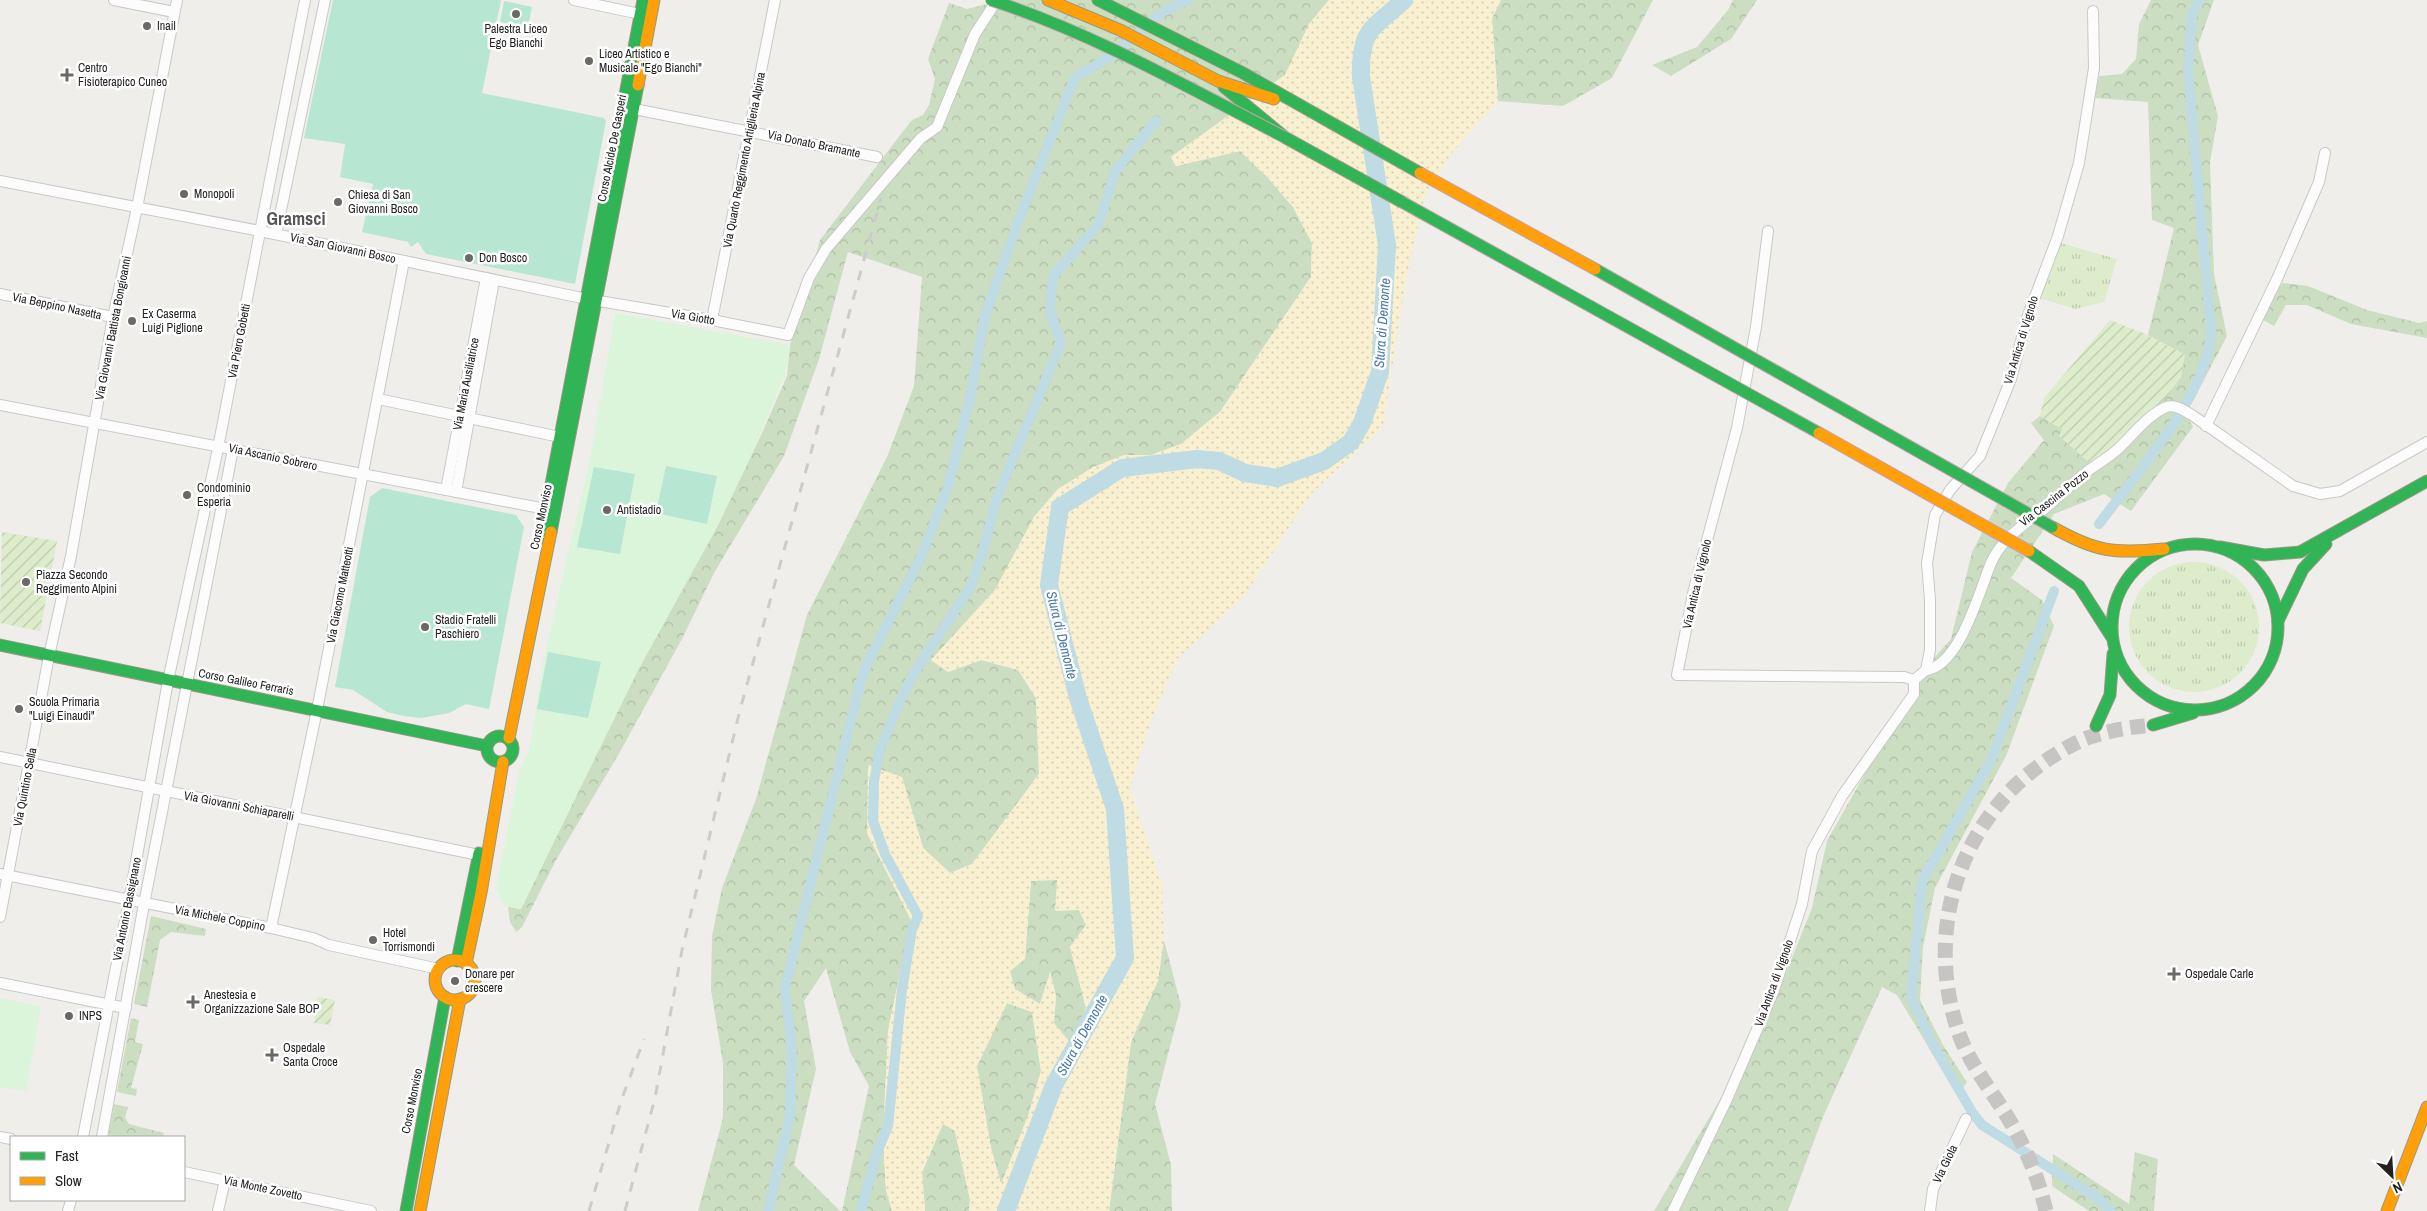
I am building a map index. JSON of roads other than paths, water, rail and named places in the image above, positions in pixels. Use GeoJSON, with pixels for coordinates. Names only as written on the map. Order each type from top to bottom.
{"type":"FeatureCollection","features":[{"type":"Feature","properties":{"kind":"main road","name":"Corso Alcide De Gasperi"},"geometry":{"type":"LineString","coordinates":[[592,300],[643,0]]}},
{"type":"Feature","properties":{"kind":"main road","name":"Corso Alcide De Gasperi"},"geometry":{"type":"LineString","coordinates":[[592,300],[634,108],[654,0]]}},
{"type":"Feature","properties":{"kind":"main road"},"geometry":{"type":"LineString","coordinates":[[991,0],[1037,15],[1100,42],[1286,138],[1656,341],[2029,551],[2079,586],[2111,636]]}},
{"type":"Feature","properties":{"kind":"main road"},"geometry":{"type":"LineString","coordinates":[[1048,0],[1120,30],[1218,81],[1314,114]]}},
{"type":"Feature","properties":{"kind":"main road"},"geometry":{"type":"LineString","coordinates":[[1098,0],[1243,73],[1690,322],[2086,546],[2108,553],[2164,549],[2192,543],[2264,555],[2283,555],[2300,552],[2427,481]]}},
{"type":"Feature","properties":{"kind":"main road"},"geometry":{"type":"LineString","coordinates":[[1218,81],[1286,138]]}},
{"type":"Feature","properties":{"kind":"main road","name":"Corso Monviso"},"geometry":{"type":"LineString","coordinates":[[505,737],[560,437],[592,300]]}},
{"type":"Feature","properties":{"kind":"main road","name":"Corso Monviso"},"geometry":{"type":"LineString","coordinates":[[505,737],[592,300]]}},
{"type":"Feature","properties":{"kind":"main road"},"geometry":{"type":"LineString","coordinates":[[2278,621],[2292,584],[2306,562],[2351,525]]}},
{"type":"Feature","properties":{"kind":"main road"},"geometry":{"type":"LineString","coordinates":[[2153,725],[2226,705],[2240,697],[2263,675],[2277,646],[2278,621],[2273,596],[2261,575],[2242,558],[2220,547]]}},
{"type":"Feature","properties":{"kind":"main road"},"geometry":{"type":"LineString","coordinates":[[2096,726],[2110,695],[2113,650],[2111,636],[2112,609],[2123,584],[2141,563],[2164,549]]}},
{"type":"Feature","properties":{"kind":"main road","name":"Corso Galileo Ferraris"},"geometry":{"type":"LineString","coordinates":[[0,645],[487,746]]}},
{"type":"Feature","properties":{"kind":"main road"},"geometry":{"type":"LineString","coordinates":[[2113,650],[2123,671],[2132,683],[2157,702],[2179,710],[2203,710]]}},
{"type":"Feature","properties":{"kind":"main road"},"geometry":{"type":"LineString","coordinates":[[461,962],[479,855],[499,762],[513,754],[514,746],[505,737],[492,738],[487,746],[489,757],[499,762]]}},
{"type":"Feature","properties":{"kind":"main road"},"geometry":{"type":"LineString","coordinates":[[461,962],[481,893],[499,762]]}},
{"type":"Feature","properties":{"kind":"main road"},"geometry":{"type":"LineString","coordinates":[[446,962],[461,962],[474,975],[474,985],[469,994],[460,999],[445,997],[436,984],[439,969],[446,962]]}},
{"type":"Feature","properties":{"kind":"main road","name":"Corso Monviso"},"geometry":{"type":"LineString","coordinates":[[406,1211],[445,997]]}},
{"type":"Feature","properties":{"kind":"main road"},"geometry":{"type":"LineString","coordinates":[[420,1211],[460,999]]}},
{"type":"Feature","properties":{"kind":"main road"},"geometry":{"type":"LineString","coordinates":[[2388,1211],[2427,1108]]}},
{"type":"Feature","properties":{"kind":"street"},"geometry":{"type":"LineString","coordinates":[[114,0],[174,12]]}},
{"type":"Feature","properties":{"kind":"street","name":"Via Giovanni Battista Bongioanni"},"geometry":{"type":"LineString","coordinates":[[49,656],[71,556],[113,317],[137,208],[176,0]]}},
{"type":"Feature","properties":{"kind":"street","name":"Via Piero Gobetti"},"geometry":{"type":"LineString","coordinates":[[168,680],[219,446],[305,0]]}},
{"type":"Feature","properties":{"kind":"street"},"geometry":{"type":"LineString","coordinates":[[276,234],[325,0]]}},
{"type":"Feature","properties":{"kind":"street"},"geometry":{"type":"LineString","coordinates":[[574,0],[640,14]]}},
{"type":"Feature","properties":{"kind":"street","name":"Via Quarto Reggimento Artiglieria Alpina"},"geometry":{"type":"LineString","coordinates":[[712,320],[775,0]]}},
{"type":"Feature","properties":{"kind":"street","name":"Via Giotto"},"geometry":{"type":"LineString","coordinates":[[592,300],[788,335],[809,278],[826,249],[921,138],[936,127],[975,34],[997,0]]}},
{"type":"Feature","properties":{"kind":"street","name":"Via Antica di Vignolo"},"geometry":{"type":"LineString","coordinates":[[1926,670],[1930,650],[1930,600],[1927,563],[1935,515],[1950,490],[1980,456],[2011,379],[2026,318],[2058,236],[2079,163],[2094,68],[2093,11]]}},
{"type":"Feature","properties":{"kind":"street","name":"Via Donato Bramante"},"geometry":{"type":"LineString","coordinates":[[634,108],[877,157]]}},
{"type":"Feature","properties":{"kind":"street"},"geometry":{"type":"LineString","coordinates":[[2206,426],[2277,278],[2319,182],[2324,153]]}},
{"type":"Feature","properties":{"kind":"street","name":"Via San Giovanni Bosco"},"geometry":{"type":"LineString","coordinates":[[0,181],[276,234],[592,300]]}},
{"type":"Feature","properties":{"kind":"street","name":"Via Antica di Vignolo"},"geometry":{"type":"LineString","coordinates":[[1673,1211],[1727,1099],[1774,990],[1802,904],[1812,851],[1842,796],[1914,694],[1914,680],[1904,677],[1677,675],[1694,589],[1737,428],[1756,327],[1768,231]]}},
{"type":"Feature","properties":{"kind":"street","name":"Via Giacomo Matteotti"},"geometry":{"type":"LineString","coordinates":[[271,928],[317,710],[404,261]]}},
{"type":"Feature","properties":{"kind":"street","name":"Via Maria Ausiliatrice"},"geometry":{"type":"LineString","coordinates":[[451,491],[490,279]]}},
{"type":"Feature","properties":{"kind":"street","name":"Via Beppino Nasetta"},"geometry":{"type":"LineString","coordinates":[[0,294],[113,317]]}},
{"type":"Feature","properties":{"kind":"street"},"geometry":{"type":"LineString","coordinates":[[378,399],[560,437]]}},
{"type":"Feature","properties":{"kind":"street","name":"Via Ascanio Sobrero"},"geometry":{"type":"LineString","coordinates":[[0,404],[363,476],[546,509]]}},
{"type":"Feature","properties":{"kind":"street","name":"Via Cascina Pozzo"},"geometry":{"type":"LineString","coordinates":[[1926,670],[1938,664],[1955,647],[1974,613],[1992,561],[2017,528],[2117,450],[2148,420],[2164,408],[2173,406],[2192,415],[2293,486],[2320,494],[2340,491],[2427,442]]}},
{"type":"Feature","properties":{"kind":"street"},"geometry":{"type":"LineString","coordinates":[[187,684],[233,449]]}},
{"type":"Feature","properties":{"kind":"street","name":"Via Quintino Sella"},"geometry":{"type":"LineString","coordinates":[[0,917],[4,875],[30,763],[49,656]]}},
{"type":"Feature","properties":{"kind":"street"},"geometry":{"type":"LineString","coordinates":[[1914,680],[1926,670]]}},
{"type":"Feature","properties":{"kind":"street","name":"Via Antonio Bassignano"},"geometry":{"type":"LineString","coordinates":[[83,1136],[129,901],[168,680]]}},
{"type":"Feature","properties":{"kind":"street","name":"Via Antonio Bassignano"},"geometry":{"type":"LineString","coordinates":[[102,1136],[144,904],[187,684]]}},
{"type":"Feature","properties":{"kind":"street","name":"Via Giovanni Schiaparelli"},"geometry":{"type":"LineString","coordinates":[[0,757],[479,855]]}},
{"type":"Feature","properties":{"kind":"street","name":"Via Michele Coppino"},"geometry":{"type":"LineString","coordinates":[[4,875],[271,928],[314,938],[329,945],[439,969]]}},
{"type":"Feature","properties":{"kind":"street"},"geometry":{"type":"LineString","coordinates":[[0,983],[126,1008]]}},
{"type":"Feature","properties":{"kind":"street","name":"Via Giola"},"geometry":{"type":"LineString","coordinates":[[1930,1211],[1933,1189],[1966,1119]]}},
{"type":"Feature","properties":{"kind":"street","name":"Via Monte Zovetto"},"geometry":{"type":"LineString","coordinates":[[185,1172],[371,1211]]}},
{"type":"Feature","properties":{"kind":"street"},"geometry":{"type":"LineString","coordinates":[[218,1211],[225,1180]]}},
{"type":"Feature","properties":{"kind":"waterway"},"geometry":{"type":"LineString","coordinates":[[768,1211],[790,1116],[792,1053],[785,987],[860,684],[867,664],[921,557],[948,487],[969,403],[985,316],[1019,219],[1075,77],[1110,57],[1164,11],[1188,0]]}},
{"type":"Feature","properties":{"kind":"waterway","name":"Stura di Demonte"},"geometry":{"type":"LineString","coordinates":[[1006,1211],[1054,1085],[1125,958],[1115,809],[1078,698],[1049,585],[1060,507],[1122,468],[1197,459],[1219,461],[1245,473],[1277,478],[1324,461],[1351,442],[1362,423],[1380,372],[1387,245],[1361,77],[1361,61],[1365,39],[1376,25],[1404,0]]}},
{"type":"Feature","properties":{"kind":"waterway"},"geometry":{"type":"LineString","coordinates":[[2099,524],[2168,432],[2198,380],[2207,355],[2211,331],[2188,71],[2192,14],[2200,0]]}},
{"type":"Feature","properties":{"kind":"waterway"},"geometry":{"type":"LineString","coordinates":[[861,1211],[876,1155],[888,1126],[902,990],[912,930],[918,916],[885,854],[873,821],[874,781],[880,749],[914,673],[970,588],[983,551],[997,497],[1061,343],[1050,312],[1053,276],[1098,225],[1116,170],[1156,121]]}},
{"type":"Feature","properties":{"kind":"waterway"},"geometry":{"type":"LineString","coordinates":[[2054,591],[1991,760],[1922,881],[1911,997],[1934,1047],[1972,1112],[1982,1125],[2096,1197],[2111,1211]]}},
{"type":"Feature","properties":{"kind":"tunnel"},"geometry":{"type":"LineString","coordinates":[[2046,1211],[2036,1177],[2022,1144],[2005,1113],[1984,1082],[1961,1039],[1951,1005],[1946,970],[1946,936],[1951,902],[1960,870],[1975,839],[1994,810],[2017,784],[2051,757],[2080,741],[2114,731],[2153,725]]}},
{"type":"Feature","properties":{"kind":"railway"},"geometry":{"type":"LineString","coordinates":[[625,1211],[655,1098],[682,950],[740,710],[881,198]]}},
{"type":"Feature","properties":{"kind":"railway"},"geometry":{"type":"LineString","coordinates":[[589,1211],[621,1101],[644,1039]]}},
{"type":"Feature","properties":{"kind":"place","name":"Palestra Liceo Ego Bianchi"},"geometry":{"type":"Point","coordinates":[516,14]}},
{"type":"Feature","properties":{"kind":"place","name":"Inail"},"geometry":{"type":"Point","coordinates":[147,26]}},
{"type":"Feature","properties":{"kind":"place","name":"Liceo Artistico e Musicale \"Ego Bianchi\""},"geometry":{"type":"Point","coordinates":[589,61]}},
{"type":"Feature","properties":{"kind":"place","name":"Centro Fisioterapico Cuneo"},"geometry":{"type":"Point","coordinates":[67,75]}},
{"type":"Feature","properties":{"kind":"place","name":"Monopoli"},"geometry":{"type":"Point","coordinates":[184,194]}},
{"type":"Feature","properties":{"kind":"place","name":"Chiesa di San Giovanni Bosco"},"geometry":{"type":"Point","coordinates":[338,202]}},
{"type":"Feature","properties":{"kind":"place","name":"Don Bosco"},"geometry":{"type":"Point","coordinates":[469,258]}},
{"type":"Feature","properties":{"kind":"place","name":"Ex Caserma Luigi Piglione"},"geometry":{"type":"Point","coordinates":[132,321]}},
{"type":"Feature","properties":{"kind":"place","name":"Condominio Esperia"},"geometry":{"type":"Point","coordinates":[187,495]}},
{"type":"Feature","properties":{"kind":"place","name":"Antistadio"},"geometry":{"type":"Point","coordinates":[607,510]}},
{"type":"Feature","properties":{"kind":"place","name":"Piazza Secondo Reggimento Alpini"},"geometry":{"type":"Point","coordinates":[26,582]}},
{"type":"Feature","properties":{"kind":"place","name":"Stadio Fratelli Paschiero"},"geometry":{"type":"Point","coordinates":[425,627]}},
{"type":"Feature","properties":{"kind":"place","name":"Scuola Primaria \"Luigi Einaudi\""},"geometry":{"type":"Point","coordinates":[19,709]}},
{"type":"Feature","properties":{"kind":"place","name":"Hotel Torrismondi"},"geometry":{"type":"Point","coordinates":[373,940]}},
{"type":"Feature","properties":{"kind":"place","name":"Ospedale Carle"},"geometry":{"type":"Point","coordinates":[2174,974]}},
{"type":"Feature","properties":{"kind":"place","name":"Donare per crescere"},"geometry":{"type":"Point","coordinates":[455,981]}},
{"type":"Feature","properties":{"kind":"place","name":"Anestesia e Organizzazione Sale BOP"},"geometry":{"type":"Point","coordinates":[193,1002]}},
{"type":"Feature","properties":{"kind":"place","name":"INPS"},"geometry":{"type":"Point","coordinates":[69,1016]}},
{"type":"Feature","properties":{"kind":"place","name":"Ospedale Santa Croce"},"geometry":{"type":"Point","coordinates":[272,1055]}},
{"type":"Feature","properties":{"kind":"district","name":"Gramsci"},"geometry":{"type":"Point","coordinates":[296,218]}}]}
